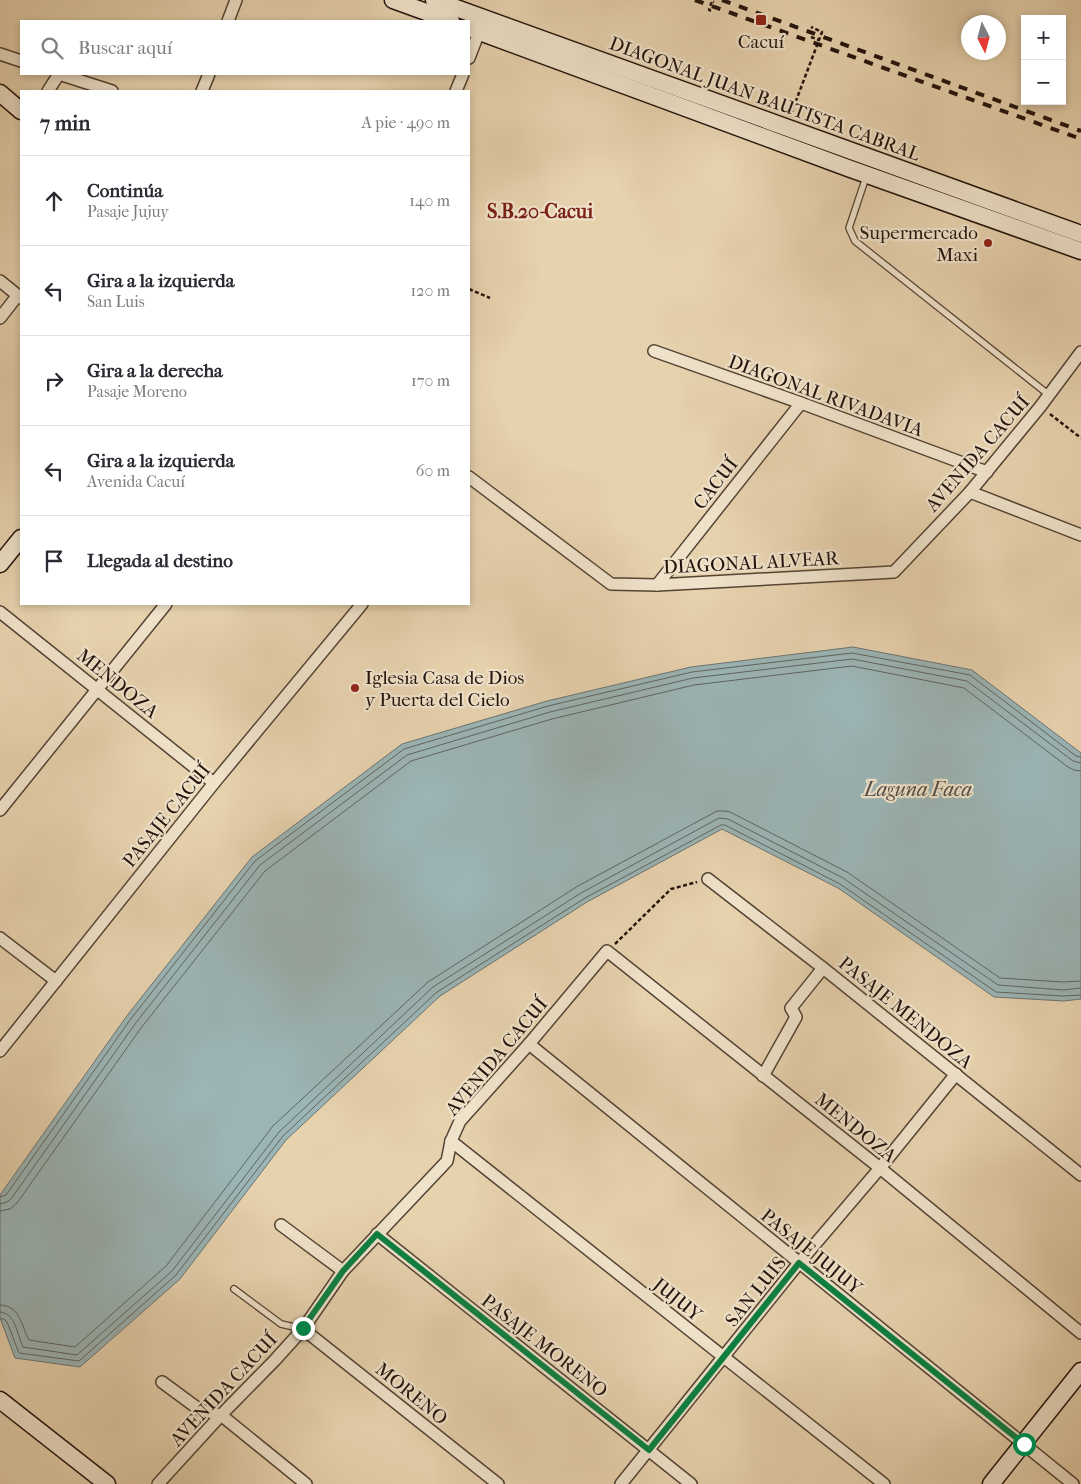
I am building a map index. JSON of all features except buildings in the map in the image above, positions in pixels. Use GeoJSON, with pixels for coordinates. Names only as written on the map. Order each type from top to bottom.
{"type":"FeatureCollection","features":[{"type":"Feature","properties":{"kind":"main road"},"geometry":{"type":"LineString","coordinates":[[393,0],[448,20]]}},
{"type":"Feature","properties":{"kind":"main road","name":"DIAGONAL JUAN BAUTISTA CABRAL"},"geometry":{"type":"LineString","coordinates":[[434,0],[467,20]]}},
{"type":"Feature","properties":{"kind":"main road","name":"DIAGONAL JUAN BAUTISTA CABRAL"},"geometry":{"type":"LineString","coordinates":[[477,26],[664,92],[786,128],[1081,234]]}},
{"type":"Feature","properties":{"kind":"main road","name":"DIAGONAL JUAN BAUTISTA CABRAL"},"geometry":{"type":"LineString","coordinates":[[664,92],[848,168],[1081,251]]}},
{"type":"Feature","properties":{"kind":"main road"},"geometry":{"type":"LineString","coordinates":[[0,94],[20,110]]}},
{"type":"Feature","properties":{"kind":"main road"},"geometry":{"type":"LineString","coordinates":[[848,168],[855,152]]}},
{"type":"Feature","properties":{"kind":"main road"},"geometry":{"type":"LineString","coordinates":[[0,564],[20,539]]}},
{"type":"Feature","properties":{"kind":"main road"},"geometry":{"type":"LineString","coordinates":[[991,1484],[1081,1371]]}},
{"type":"Feature","properties":{"kind":"main road"},"geometry":{"type":"LineString","coordinates":[[0,1400],[108,1484]]}},
{"type":"Feature","properties":{"kind":"street"},"geometry":{"type":"LineString","coordinates":[[228,20],[236,0]]}},
{"type":"Feature","properties":{"kind":"street"},"geometry":{"type":"LineString","coordinates":[[470,54],[477,26]]}},
{"type":"Feature","properties":{"kind":"street"},"geometry":{"type":"LineString","coordinates":[[0,54],[20,61]]}},
{"type":"Feature","properties":{"kind":"street"},"geometry":{"type":"LineString","coordinates":[[49,90],[58,75]]}},
{"type":"Feature","properties":{"kind":"street"},"geometry":{"type":"LineString","coordinates":[[62,75],[109,90]]}},
{"type":"Feature","properties":{"kind":"street"},"geometry":{"type":"LineString","coordinates":[[202,90],[209,75]]}},
{"type":"Feature","properties":{"kind":"street"},"geometry":{"type":"LineString","coordinates":[[456,90],[463,75]]}},
{"type":"Feature","properties":{"kind":"street"},"geometry":{"type":"LineString","coordinates":[[0,280],[20,296],[0,318]]}},
{"type":"Feature","properties":{"kind":"street","name":"DIAGONAL RIVADAVIA"},"geometry":{"type":"LineString","coordinates":[[654,352],[801,403],[987,472]]}},
{"type":"Feature","properties":{"kind":"street","name":"AVENIDA CACUÍ"},"geometry":{"type":"LineString","coordinates":[[894,572],[987,472],[1040,407],[1081,352]]}},
{"type":"Feature","properties":{"kind":"street","name":"CACUÍ"},"geometry":{"type":"LineString","coordinates":[[657,585],[801,403]]}},
{"type":"Feature","properties":{"kind":"street","name":"DIAGONAL ALVEAR"},"geometry":{"type":"LineString","coordinates":[[470,478],[611,584],[657,585],[894,572]]}},
{"type":"Feature","properties":{"kind":"street"},"geometry":{"type":"LineString","coordinates":[[970,492],[1081,535]]}},
{"type":"Feature","properties":{"kind":"street"},"geometry":{"type":"LineString","coordinates":[[0,810],[165,605]]}},
{"type":"Feature","properties":{"kind":"street","name":"PASAJE CACUÍ"},"geometry":{"type":"LineString","coordinates":[[0,1051],[214,783],[361,605]]}},
{"type":"Feature","properties":{"kind":"street","name":"MENDOZA"},"geometry":{"type":"LineString","coordinates":[[0,612],[214,783]]}},
{"type":"Feature","properties":{"kind":"street","name":"PASAJE MENDOZA"},"geometry":{"type":"LineString","coordinates":[[708,878],[1081,1175]]}},
{"type":"Feature","properties":{"kind":"street"},"geometry":{"type":"LineString","coordinates":[[0,938],[56,982]]}},
{"type":"Feature","properties":{"kind":"street","name":"AVENIDA CACUÍ"},"geometry":{"type":"LineString","coordinates":[[158,1484],[221,1415],[275,1360],[303,1328],[343,1271],[446,1161],[451,1140],[460,1121],[529,1044],[607,951]]}},
{"type":"Feature","properties":{"kind":"street","name":"MENDOZA"},"geometry":{"type":"LineString","coordinates":[[607,951],[880,1168],[1081,1333]]}},
{"type":"Feature","properties":{"kind":"street"},"geometry":{"type":"LineString","coordinates":[[764,1076],[796,1017],[791,1008],[823,968]]}},
{"type":"Feature","properties":{"kind":"street","name":"PASAJE JUJUY"},"geometry":{"type":"LineString","coordinates":[[529,1044],[1073,1484]]}},
{"type":"Feature","properties":{"kind":"street","name":"SAN LUIS"},"geometry":{"type":"LineString","coordinates":[[621,1484],[799,1263],[880,1168],[956,1074]]}},
{"type":"Feature","properties":{"kind":"street","name":"JUJUY"},"geometry":{"type":"LineString","coordinates":[[451,1140],[884,1484]]}},
{"type":"Feature","properties":{"kind":"street"},"geometry":{"type":"LineString","coordinates":[[281,1225],[343,1271]]}},
{"type":"Feature","properties":{"kind":"street","name":"PASAJE MORENO"},"geometry":{"type":"LineString","coordinates":[[377,1234],[691,1484]]}},
{"type":"Feature","properties":{"kind":"street","name":"MORENO"},"geometry":{"type":"LineString","coordinates":[[303,1328],[498,1484]]}},
{"type":"Feature","properties":{"kind":"street"},"geometry":{"type":"LineString","coordinates":[[162,1382],[200,1410],[221,1415],[306,1484]]}},
{"type":"Feature","properties":{"kind":"lane"},"geometry":{"type":"LineString","coordinates":[[868,174],[849,228],[855,241],[1049,395]]}},
{"type":"Feature","properties":{"kind":"lane"},"geometry":{"type":"LineString","coordinates":[[234,1289],[281,1324],[303,1328]]}},
{"type":"Feature","properties":{"kind":"path"},"geometry":{"type":"LineString","coordinates":[[711,10],[712,1],[714,2]]}},
{"type":"Feature","properties":{"kind":"path"},"geometry":{"type":"LineString","coordinates":[[786,128],[822,32],[811,27]]}},
{"type":"Feature","properties":{"kind":"path"},"geometry":{"type":"LineString","coordinates":[[811,37],[819,40]]}},
{"type":"Feature","properties":{"kind":"path"},"geometry":{"type":"LineString","coordinates":[[470,290],[490,298]]}},
{"type":"Feature","properties":{"kind":"path"},"geometry":{"type":"LineString","coordinates":[[1040,407],[1081,438]]}},
{"type":"Feature","properties":{"kind":"path"},"geometry":{"type":"LineString","coordinates":[[607,951],[671,889],[708,878]]}},
{"type":"Feature","properties":{"kind":"water","name":"Laguna Faca"},"geometry":{"type":"Polygon","coordinates":[[[853,647],[972,670],[1081,753],[1081,999],[1064,1001],[994,997],[838,888],[722,829],[587,902],[440,996],[286,1140],[180,1279],[80,1367],[15,1358],[0,1318],[0,1195],[126,1017],[252,857],[402,744],[547,701],[691,667],[853,647]]]}},
{"type":"Feature","properties":{"kind":"railway"},"geometry":{"type":"LineString","coordinates":[[695,0],[1081,139]]}},
{"type":"Feature","properties":{"kind":"railway"},"geometry":{"type":"LineString","coordinates":[[722,0],[1081,131]]}},
{"type":"Feature","properties":{"kind":"place","name":"Cacuí"},"geometry":{"type":"Point","coordinates":[761,20]}},
{"type":"Feature","properties":{"kind":"place","name":"Supermercado Maxi"},"geometry":{"type":"Point","coordinates":[988,243]}},
{"type":"Feature","properties":{"kind":"place","name":"Iglesia Casa de Dios y Puerta del Cielo"},"geometry":{"type":"Point","coordinates":[355,688]}},
{"type":"Feature","properties":{"kind":"district","name":"S.B.20-Cacui"},"geometry":{"type":"Point","coordinates":[540,211]}},
{"type":"Feature","properties":{"kind":"route"},"geometry":{"type":"LineString","coordinates":[[303,1328],[343,1271],[377,1234],[649,1450],[799,1263],[1024,1444]]}}]}
